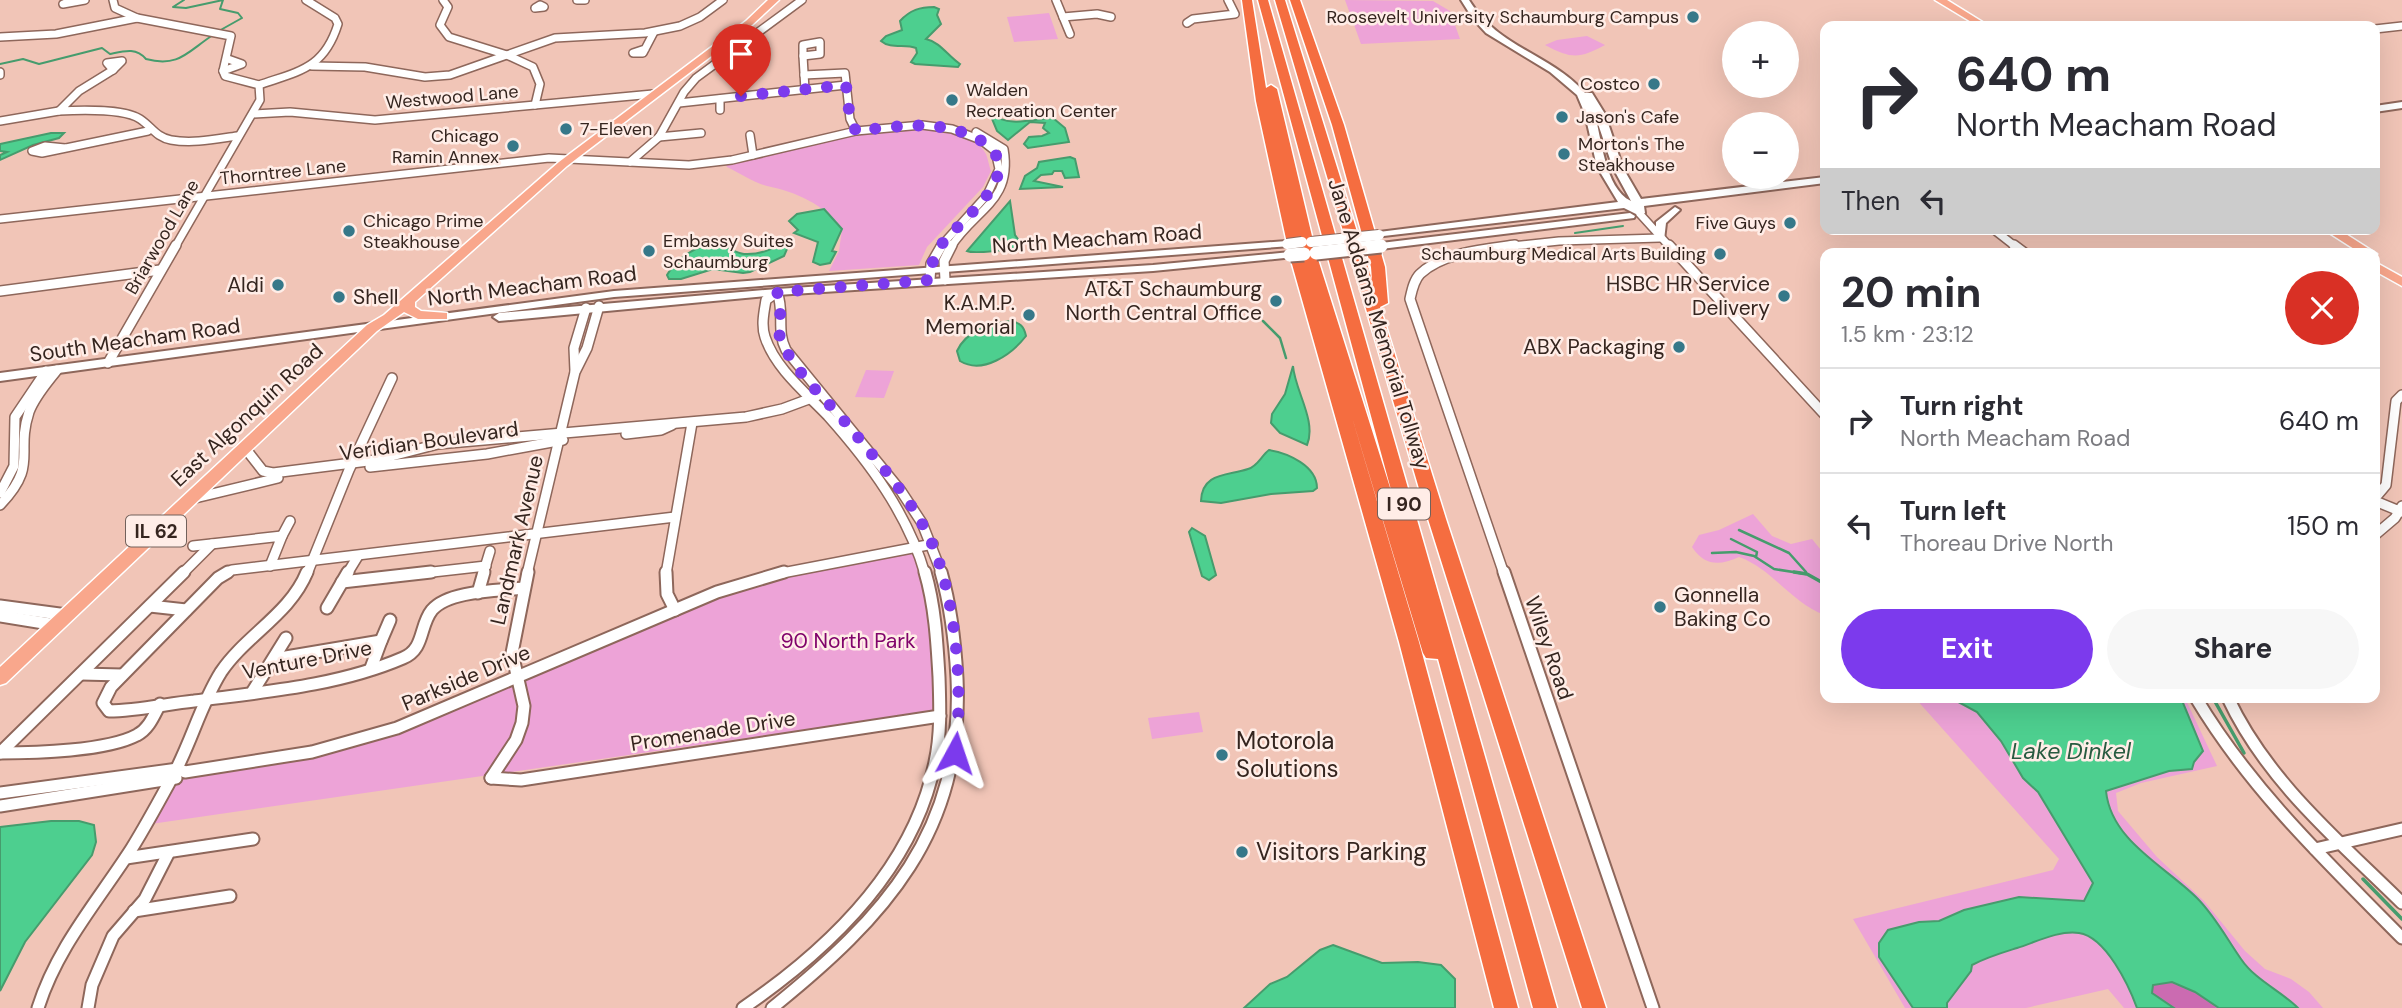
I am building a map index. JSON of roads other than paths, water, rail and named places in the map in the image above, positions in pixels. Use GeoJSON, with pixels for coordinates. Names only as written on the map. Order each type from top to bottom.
{"type":"FeatureCollection","features":[{"type":"Feature","properties":{"kind":"highway"},"geometry":{"type":"LineString","coordinates":[[1247,0],[1262,101],[1297,257],[1409,642],[1506,1008]]}},
{"type":"Feature","properties":{"kind":"highway"},"geometry":{"type":"LineString","coordinates":[[1261,0],[1256,5],[1269,82],[1303,248],[1538,984]]}},
{"type":"Feature","properties":{"kind":"highway","name":"Jane Addams Memorial Tollway"},"geometry":{"type":"LineString","coordinates":[[1261,0],[1545,1008]]}},
{"type":"Feature","properties":{"kind":"highway","name":"Jane Addams Memorial Tollway"},"geometry":{"type":"LineString","coordinates":[[1280,0],[1437,519],[1594,1008]]}},
{"type":"Feature","properties":{"kind":"highway"},"geometry":{"type":"LineString","coordinates":[[1295,0],[1338,125],[1378,267],[1383,335]]}},
{"type":"Feature","properties":{"kind":"main road","name":"East Algonquin Road"},"geometry":{"type":"LineString","coordinates":[[0,678],[372,328],[389,318],[569,158],[639,100],[653,94],[749,23],[774,0]]}},
{"type":"Feature","properties":{"kind":"main road","name":"East Algonquin Road"},"geometry":{"type":"LineString","coordinates":[[749,23],[764,16],[785,0]]}},
{"type":"Feature","properties":{"kind":"main road"},"geometry":{"type":"LineString","coordinates":[[1465,0],[1487,30],[1509,47],[1560,76],[1581,95],[1589,111],[1598,153],[1616,191],[1636,208]]}},
{"type":"Feature","properties":{"kind":"main road"},"geometry":{"type":"LineString","coordinates":[[1476,0],[1483,14],[1501,32],[1564,72],[1592,98],[1602,117],[1636,208]]}},
{"type":"Feature","properties":{"kind":"main road"},"geometry":{"type":"LineString","coordinates":[[1927,0],[1962,21]]}},
{"type":"Feature","properties":{"kind":"main road"},"geometry":{"type":"LineString","coordinates":[[1940,0],[1976,21]]}},
{"type":"Feature","properties":{"kind":"main road"},"geometry":{"type":"LineString","coordinates":[[2380,108],[2402,105]]}},
{"type":"Feature","properties":{"kind":"main road"},"geometry":{"type":"LineString","coordinates":[[2380,117],[2402,114]]}},
{"type":"Feature","properties":{"kind":"main road","name":"East Algonquin Road"},"geometry":{"type":"LineString","coordinates":[[372,328],[375,318],[498,207],[569,158]]}},
{"type":"Feature","properties":{"kind":"main road","name":"North Meacham Road"},"geometry":{"type":"LineString","coordinates":[[276,341],[442,316],[632,292],[945,274],[1153,268],[1636,208],[1820,181]]}},
{"type":"Feature","properties":{"kind":"main road"},"geometry":{"type":"LineString","coordinates":[[1741,201],[1751,190]]}},
{"type":"Feature","properties":{"kind":"main road","name":"North Meacham Road"},"geometry":{"type":"LineString","coordinates":[[1636,208],[1675,210],[1820,191]]}},
{"type":"Feature","properties":{"kind":"main road"},"geometry":{"type":"LineString","coordinates":[[1660,238],[1661,222],[1675,210]]}},
{"type":"Feature","properties":{"kind":"main road"},"geometry":{"type":"LineString","coordinates":[[2329,235],[2346,248]]}},
{"type":"Feature","properties":{"kind":"main road"},"geometry":{"type":"LineString","coordinates":[[2333,235],[2359,248]]}},
{"type":"Feature","properties":{"kind":"main road"},"geometry":{"type":"LineString","coordinates":[[2380,259],[2402,272]]}},
{"type":"Feature","properties":{"kind":"main road"},"geometry":{"type":"LineString","coordinates":[[2380,269],[2402,282]]}},
{"type":"Feature","properties":{"kind":"main road","name":"North Meacham Road"},"geometry":{"type":"LineString","coordinates":[[372,328],[777,292],[931,275]]}},
{"type":"Feature","properties":{"kind":"main road"},"geometry":{"type":"LineString","coordinates":[[408,301],[408,309],[413,313],[442,316]]}},
{"type":"Feature","properties":{"kind":"main road"},"geometry":{"type":"LineString","coordinates":[[325,334],[342,344],[341,358]]}},
{"type":"Feature","properties":{"kind":"main road","name":"South Meacham Road"},"geometry":{"type":"LineString","coordinates":[[0,377],[276,341]]}},
{"type":"Feature","properties":{"kind":"street"},"geometry":{"type":"LineString","coordinates":[[74,0],[64,4],[85,0]]}},
{"type":"Feature","properties":{"kind":"street"},"geometry":{"type":"LineString","coordinates":[[113,0],[115,8],[137,18],[231,36],[228,59],[223,71],[225,76],[259,85],[312,66],[367,67],[421,78],[437,77],[474,69],[558,37],[654,33],[697,19],[721,0]]}},
{"type":"Feature","properties":{"kind":"street"},"geometry":{"type":"LineString","coordinates":[[306,0],[327,10],[338,24],[332,44],[312,66]]}},
{"type":"Feature","properties":{"kind":"street"},"geometry":{"type":"LineString","coordinates":[[443,0],[448,7],[440,25],[443,32],[464,43],[507,55],[533,66],[539,77],[536,105]]}},
{"type":"Feature","properties":{"kind":"street"},"geometry":{"type":"LineString","coordinates":[[543,6],[555,0]]}},
{"type":"Feature","properties":{"kind":"street"},"geometry":{"type":"LineString","coordinates":[[578,0],[585,0]]}},
{"type":"Feature","properties":{"kind":"street"},"geometry":{"type":"LineString","coordinates":[[632,160],[659,137],[696,78],[802,0]]}},
{"type":"Feature","properties":{"kind":"street"},"geometry":{"type":"LineString","coordinates":[[1056,0],[1070,34]]}},
{"type":"Feature","properties":{"kind":"street"},"geometry":{"type":"LineString","coordinates":[[1187,23],[1193,19],[1235,15],[1228,0]]}},
{"type":"Feature","properties":{"kind":"street"},"geometry":{"type":"LineString","coordinates":[[114,22],[127,13]]}},
{"type":"Feature","properties":{"kind":"street"},"geometry":{"type":"LineString","coordinates":[[1063,17],[1097,14],[1111,17]]}},
{"type":"Feature","properties":{"kind":"street"},"geometry":{"type":"LineString","coordinates":[[0,37],[56,34],[137,18]]}},
{"type":"Feature","properties":{"kind":"street"},"geometry":{"type":"LineString","coordinates":[[2380,28],[2402,26]]}},
{"type":"Feature","properties":{"kind":"street"},"geometry":{"type":"LineString","coordinates":[[645,49],[654,33]]}},
{"type":"Feature","properties":{"kind":"street"},"geometry":{"type":"LineString","coordinates":[[803,56],[805,90]]}},
{"type":"Feature","properties":{"kind":"street"},"geometry":{"type":"LineString","coordinates":[[223,71],[242,64],[228,59]]}},
{"type":"Feature","properties":{"kind":"street"},"geometry":{"type":"LineString","coordinates":[[59,111],[79,92],[113,70]]}},
{"type":"Feature","properties":{"kind":"street"},"geometry":{"type":"LineString","coordinates":[[804,75],[843,72],[850,119],[855,129]]}},
{"type":"Feature","properties":{"kind":"street","name":"Briarwood Lane"},"geometry":{"type":"LineString","coordinates":[[108,363],[237,136],[253,114],[260,100],[259,85]]}},
{"type":"Feature","properties":{"kind":"street"},"geometry":{"type":"LineString","coordinates":[[679,103],[846,85]]}},
{"type":"Feature","properties":{"kind":"street","name":"Westwood Lane"},"geometry":{"type":"LineString","coordinates":[[253,114],[319,113],[374,120],[653,94]]}},
{"type":"Feature","properties":{"kind":"street"},"geometry":{"type":"LineString","coordinates":[[720,99],[720,110]]}},
{"type":"Feature","properties":{"kind":"street"},"geometry":{"type":"LineString","coordinates":[[0,121],[59,111],[105,110],[140,119],[148,131],[161,139],[179,142],[237,136]]}},
{"type":"Feature","properties":{"kind":"street"},"geometry":{"type":"LineString","coordinates":[[855,129],[910,121],[944,123],[988,137],[1004,149],[1009,168],[1006,181],[990,205],[951,248],[946,257],[945,274]]}},
{"type":"Feature","properties":{"kind":"street"},"geometry":{"type":"LineString","coordinates":[[855,129],[909,125],[952,129],[981,140],[995,151],[999,169],[996,180],[987,195],[940,247],[931,275]]}},
{"type":"Feature","properties":{"kind":"street","name":"Thorntree Lane"},"geometry":{"type":"LineString","coordinates":[[0,219],[569,158],[691,160],[752,153],[855,129]]}},
{"type":"Feature","properties":{"kind":"street"},"geometry":{"type":"LineString","coordinates":[[65,148],[148,131]]}},
{"type":"Feature","properties":{"kind":"street"},"geometry":{"type":"LineString","coordinates":[[659,137],[701,133]]}},
{"type":"Feature","properties":{"kind":"street"},"geometry":{"type":"LineString","coordinates":[[750,135],[752,153]]}},
{"type":"Feature","properties":{"kind":"street"},"geometry":{"type":"LineString","coordinates":[[1636,208],[1660,238],[1820,410]]}},
{"type":"Feature","properties":{"kind":"street"},"geometry":{"type":"LineString","coordinates":[[2001,235],[2018,248]]}},
{"type":"Feature","properties":{"kind":"street","name":"Wiley Road"},"geometry":{"type":"LineString","coordinates":[[1653,1008],[1410,299],[1414,281],[1419,275],[1432,265],[1456,256],[1556,241],[1621,242],[1660,238]]}},
{"type":"Feature","properties":{"kind":"street"},"geometry":{"type":"LineString","coordinates":[[0,291],[160,270]]}},
{"type":"Feature","properties":{"kind":"street"},"geometry":{"type":"LineString","coordinates":[[743,1008],[815,952],[873,890],[908,837],[920,810],[934,765],[940,716],[937,634],[932,598],[917,547],[894,504],[816,396],[781,341],[781,299],[777,292]]}},
{"type":"Feature","properties":{"kind":"street","name":"Landmark Avenue"},"geometry":{"type":"LineString","coordinates":[[491,778],[516,740],[523,723],[524,706],[512,653],[524,588],[575,372],[574,350],[593,307]]}},
{"type":"Feature","properties":{"kind":"street"},"geometry":{"type":"LineString","coordinates":[[0,493],[14,466],[15,417],[51,370]]}},
{"type":"Feature","properties":{"kind":"street"},"geometry":{"type":"LineString","coordinates":[[0,505],[21,481],[27,463],[27,420],[51,370]]}},
{"type":"Feature","properties":{"kind":"street"},"geometry":{"type":"LineString","coordinates":[[38,1008],[48,976],[64,946],[126,858],[178,773],[207,697],[238,649],[303,583],[351,466],[392,378]]}},
{"type":"Feature","properties":{"kind":"street"},"geometry":{"type":"LineString","coordinates":[[2380,493],[2386,485],[2396,401],[2402,395]]}},
{"type":"Feature","properties":{"kind":"street"},"geometry":{"type":"LineString","coordinates":[[772,1008],[837,955],[879,909],[923,846],[943,797],[957,737],[957,683],[948,594],[933,544],[911,505],[892,479],[816,396]]}},
{"type":"Feature","properties":{"kind":"street","name":"Veridian Boulevard"},"geometry":{"type":"LineString","coordinates":[[191,499],[261,480],[351,466],[438,444],[661,430],[673,425],[750,418],[786,410],[816,396]]}},
{"type":"Feature","properties":{"kind":"street"},"geometry":{"type":"LineString","coordinates":[[675,610],[667,594],[666,575],[692,423]]}},
{"type":"Feature","properties":{"kind":"street","name":"Veridian Boulevard"},"geometry":{"type":"LineString","coordinates":[[245,448],[262,471],[273,473],[487,454],[560,437]]}},
{"type":"Feature","properties":{"kind":"street"},"geometry":{"type":"LineString","coordinates":[[2380,501],[2401,510],[2380,531]]}},
{"type":"Feature","properties":{"kind":"street"},"geometry":{"type":"LineString","coordinates":[[81,674],[123,675],[218,578],[232,570],[675,517]]}},
{"type":"Feature","properties":{"kind":"street"},"geometry":{"type":"LineString","coordinates":[[270,566],[290,521]]}},
{"type":"Feature","properties":{"kind":"street"},"geometry":{"type":"LineString","coordinates":[[193,546],[282,536]]}},
{"type":"Feature","properties":{"kind":"street"},"geometry":{"type":"LineString","coordinates":[[0,753],[212,544]]}},
{"type":"Feature","properties":{"kind":"street","name":"Parkside Drive"},"geometry":{"type":"LineString","coordinates":[[0,806],[338,746],[397,728],[758,577],[791,568],[933,544]]}},
{"type":"Feature","properties":{"kind":"street"},"geometry":{"type":"LineString","coordinates":[[478,593],[490,551]]}},
{"type":"Feature","properties":{"kind":"street"},"geometry":{"type":"LineString","coordinates":[[327,608],[358,556]]}},
{"type":"Feature","properties":{"kind":"street"},"geometry":{"type":"LineString","coordinates":[[342,582],[486,566]]}},
{"type":"Feature","properties":{"kind":"street","name":"Venture Drive"},"geometry":{"type":"LineString","coordinates":[[123,675],[105,695],[105,709],[119,710],[315,682],[410,655],[420,645],[432,610],[444,602],[478,593],[524,588]]}},
{"type":"Feature","properties":{"kind":"street"},"geometry":{"type":"LineString","coordinates":[[0,606],[62,620]]}},
{"type":"Feature","properties":{"kind":"street"},"geometry":{"type":"LineString","coordinates":[[150,606],[186,610]]}},
{"type":"Feature","properties":{"kind":"street"},"geometry":{"type":"LineString","coordinates":[[0,616],[62,620]]}},
{"type":"Feature","properties":{"kind":"street"},"geometry":{"type":"LineString","coordinates":[[371,668],[390,620]]}},
{"type":"Feature","properties":{"kind":"street"},"geometry":{"type":"LineString","coordinates":[[253,691],[286,639]]}},
{"type":"Feature","properties":{"kind":"street"},"geometry":{"type":"LineString","coordinates":[[274,659],[381,641]]}},
{"type":"Feature","properties":{"kind":"street"},"geometry":{"type":"LineString","coordinates":[[2199,703],[2211,727],[2246,776],[2402,938]]}},
{"type":"Feature","properties":{"kind":"street"},"geometry":{"type":"LineString","coordinates":[[2231,703],[2244,729],[2273,772],[2402,903]]}},
{"type":"Feature","properties":{"kind":"street"},"geometry":{"type":"LineString","coordinates":[[0,753],[33,753],[127,739],[148,726],[160,704]]}},
{"type":"Feature","properties":{"kind":"street","name":"Promenade Drive"},"geometry":{"type":"LineString","coordinates":[[491,778],[521,780],[940,716]]}},
{"type":"Feature","properties":{"kind":"street","name":"Parkside Drive"},"geometry":{"type":"LineString","coordinates":[[0,793],[178,773]]}},
{"type":"Feature","properties":{"kind":"street"},"geometry":{"type":"LineString","coordinates":[[2315,849],[2402,829]]}},
{"type":"Feature","properties":{"kind":"street"},"geometry":{"type":"LineString","coordinates":[[126,858],[253,839]]}},
{"type":"Feature","properties":{"kind":"street"},"geometry":{"type":"LineString","coordinates":[[88,1008],[92,985],[109,946],[156,881],[169,852]]}},
{"type":"Feature","properties":{"kind":"street"},"geometry":{"type":"LineString","coordinates":[[134,911],[230,896]]}},
{"type":"Feature","properties":{"kind":"water"},"geometry":{"type":"Polygon","coordinates":[[[934,7],[939,9],[937,15],[941,24],[926,39],[940,46],[960,64],[958,67],[915,64],[911,62],[917,53],[916,48],[889,45],[881,41],[886,36],[902,30],[900,21],[911,12],[934,7]]]}},
{"type":"Feature","properties":{"kind":"water"},"geometry":{"type":"Polygon","coordinates":[[[990,114],[1013,122],[1053,118],[1065,128],[1069,142],[1028,148],[1024,144],[1029,137],[1049,133],[1043,128],[1045,123],[1030,122],[1008,140],[997,131],[990,114]]]}},
{"type":"Feature","properties":{"kind":"water"},"geometry":{"type":"Polygon","coordinates":[[[51,133],[64,133],[59,138],[33,145],[0,160],[0,155],[7,152],[0,151],[0,144],[51,133]]]}},
{"type":"Feature","properties":{"kind":"water"},"geometry":{"type":"Polygon","coordinates":[[[1070,157],[1075,159],[1079,177],[1065,178],[1062,171],[1054,171],[1052,174],[1041,175],[1034,181],[1063,187],[1020,189],[1025,176],[1037,168],[1039,162],[1070,157]]]}},
{"type":"Feature","properties":{"kind":"water"},"geometry":{"type":"Polygon","coordinates":[[[1010,201],[1015,235],[1021,243],[1019,247],[967,251],[1010,201]]]}},
{"type":"Feature","properties":{"kind":"water"},"geometry":{"type":"Polygon","coordinates":[[[824,209],[842,229],[832,251],[836,252],[830,263],[820,265],[813,262],[818,242],[794,233],[798,230],[789,221],[797,214],[824,209]]]}},
{"type":"Feature","properties":{"kind":"water"},"geometry":{"type":"Polygon","coordinates":[[[790,242],[784,256],[750,272],[713,269],[681,279],[669,279],[667,275],[682,258],[702,247],[717,245],[741,253],[756,254],[790,242]]]}},
{"type":"Feature","properties":{"kind":"water"},"geometry":{"type":"Polygon","coordinates":[[[1011,321],[1021,326],[1026,336],[1005,356],[978,366],[960,361],[957,351],[966,338],[987,326],[1011,321]]]}},
{"type":"Feature","properties":{"kind":"water"},"geometry":{"type":"Polygon","coordinates":[[[1293,366],[1309,426],[1307,445],[1280,433],[1271,423],[1272,414],[1285,394],[1293,366]]]}},
{"type":"Feature","properties":{"kind":"water"},"geometry":{"type":"Polygon","coordinates":[[[1269,450],[1285,454],[1307,467],[1316,480],[1317,488],[1313,491],[1271,494],[1221,503],[1201,501],[1202,492],[1211,480],[1251,468],[1269,450]]]}},
{"type":"Feature","properties":{"kind":"water"},"geometry":{"type":"Polygon","coordinates":[[[1192,528],[1205,536],[1216,575],[1209,580],[1202,576],[1189,532],[1192,528]]]}},
{"type":"Feature","properties":{"kind":"water","name":"Lake Dinkel"},"geometry":{"type":"Polygon","coordinates":[[[1960,703],[2183,703],[2203,751],[2192,769],[2169,771],[2106,791],[2110,809],[2118,824],[2141,851],[2203,905],[2247,966],[2298,1008],[2219,1008],[2195,992],[2172,982],[2153,985],[2152,993],[2174,1008],[2137,1008],[2115,964],[2098,943],[2079,933],[2064,933],[1994,955],[1972,965],[1971,971],[1947,1003],[1947,1008],[1913,1008],[1879,957],[1879,943],[1888,930],[1919,922],[1939,921],[1964,910],[2019,897],[2084,901],[2093,883],[2038,792],[2023,778],[2001,741],[1977,712],[1960,703]]]}},
{"type":"Feature","properties":{"kind":"water"},"geometry":{"type":"Polygon","coordinates":[[[51,821],[79,821],[94,825],[96,842],[92,855],[25,942],[0,991],[0,827],[51,821]]]}},
{"type":"Feature","properties":{"kind":"water"},"geometry":{"type":"Polygon","coordinates":[[[1333,945],[1382,963],[1418,962],[1441,965],[1455,979],[1455,1008],[1244,1008],[1270,984],[1287,977],[1320,950],[1333,945]]]}},
{"type":"Feature","properties":{"kind":"waterway"},"geometry":{"type":"LineString","coordinates":[[184,0],[173,7],[186,8],[223,0],[220,9],[238,13],[242,18],[217,32]]}},
{"type":"Feature","properties":{"kind":"waterway"},"geometry":{"type":"LineString","coordinates":[[0,64],[23,59],[39,64],[102,48],[110,54],[134,51],[146,59],[175,60],[213,35]]}},
{"type":"Feature","properties":{"kind":"waterway"},"geometry":{"type":"LineString","coordinates":[[989,109],[990,114]]}},
{"type":"Feature","properties":{"kind":"waterway"},"geometry":{"type":"LineString","coordinates":[[1575,233],[1623,226]]}},
{"type":"Feature","properties":{"kind":"waterway"},"geometry":{"type":"LineString","coordinates":[[1263,321],[1280,338],[1286,358]]}},
{"type":"Feature","properties":{"kind":"waterway"},"geometry":{"type":"LineString","coordinates":[[1739,530],[1789,553],[1806,572]]}},
{"type":"Feature","properties":{"kind":"waterway"},"geometry":{"type":"LineString","coordinates":[[1731,539],[1757,552],[1756,557]]}},
{"type":"Feature","properties":{"kind":"waterway"},"geometry":{"type":"LineString","coordinates":[[1712,553],[1736,552],[1754,556],[1774,569],[1806,574]]}},
{"type":"Feature","properties":{"kind":"waterway"},"geometry":{"type":"LineString","coordinates":[[1794,572],[1807,574],[1820,581]]}},
{"type":"Feature","properties":{"kind":"waterway"},"geometry":{"type":"LineString","coordinates":[[2216,703],[2244,753]]}},
{"type":"Feature","properties":{"kind":"waterway"},"geometry":{"type":"LineString","coordinates":[[2363,879],[2402,919]]}},
{"type":"Feature","properties":{"kind":"place","name":"Roosevelt University Schaumburg Campus"},"geometry":{"type":"Point","coordinates":[1693,17]}},
{"type":"Feature","properties":{"kind":"place","name":"Costco"},"geometry":{"type":"Point","coordinates":[1654,84]}},
{"type":"Feature","properties":{"kind":"place","name":"Walden Recreation Center"},"geometry":{"type":"Point","coordinates":[952,100]}},
{"type":"Feature","properties":{"kind":"place","name":"Jason's Cafe"},"geometry":{"type":"Point","coordinates":[1562,117]}},
{"type":"Feature","properties":{"kind":"place","name":"7-Eleven"},"geometry":{"type":"Point","coordinates":[566,129]}},
{"type":"Feature","properties":{"kind":"place","name":"Chicago Ramin Annex"},"geometry":{"type":"Point","coordinates":[513,146]}},
{"type":"Feature","properties":{"kind":"place","name":"Morton's The Steakhouse"},"geometry":{"type":"Point","coordinates":[1564,154]}},
{"type":"Feature","properties":{"kind":"place","name":"Five Guys"},"geometry":{"type":"Point","coordinates":[1790,223]}},
{"type":"Feature","properties":{"kind":"place","name":"Chicago Prime Steakhouse"},"geometry":{"type":"Point","coordinates":[349,231]}},
{"type":"Feature","properties":{"kind":"place","name":"Embassy Suites Schaumburg"},"geometry":{"type":"Point","coordinates":[649,251]}},
{"type":"Feature","properties":{"kind":"place","name":"Schaumburg Medical Arts Building"},"geometry":{"type":"Point","coordinates":[1720,254]}},
{"type":"Feature","properties":{"kind":"place","name":"Aldi"},"geometry":{"type":"Point","coordinates":[278,285]}},
{"type":"Feature","properties":{"kind":"place","name":"HSBC HR Service Delivery"},"geometry":{"type":"Point","coordinates":[1784,296]}},
{"type":"Feature","properties":{"kind":"place","name":"Shell"},"geometry":{"type":"Point","coordinates":[339,297]}},
{"type":"Feature","properties":{"kind":"place","name":"AT&T Schaumburg North Central Office"},"geometry":{"type":"Point","coordinates":[1276,301]}},
{"type":"Feature","properties":{"kind":"place","name":"K.A.M.P. Memorial"},"geometry":{"type":"Point","coordinates":[1029,315]}},
{"type":"Feature","properties":{"kind":"place","name":"ABX Packaging"},"geometry":{"type":"Point","coordinates":[1679,347]}},
{"type":"Feature","properties":{"kind":"place","name":"Gonnella Baking Co"},"geometry":{"type":"Point","coordinates":[1660,607]}},
{"type":"Feature","properties":{"kind":"place","name":"Motorola Solutions"},"geometry":{"type":"Point","coordinates":[1222,755]}},
{"type":"Feature","properties":{"kind":"place","name":"Visitors Parking"},"geometry":{"type":"Point","coordinates":[1242,852]}},
{"type":"Feature","properties":{"kind":"park label","name":"90 North Park"},"geometry":{"type":"Point","coordinates":[848,641]}}]}
